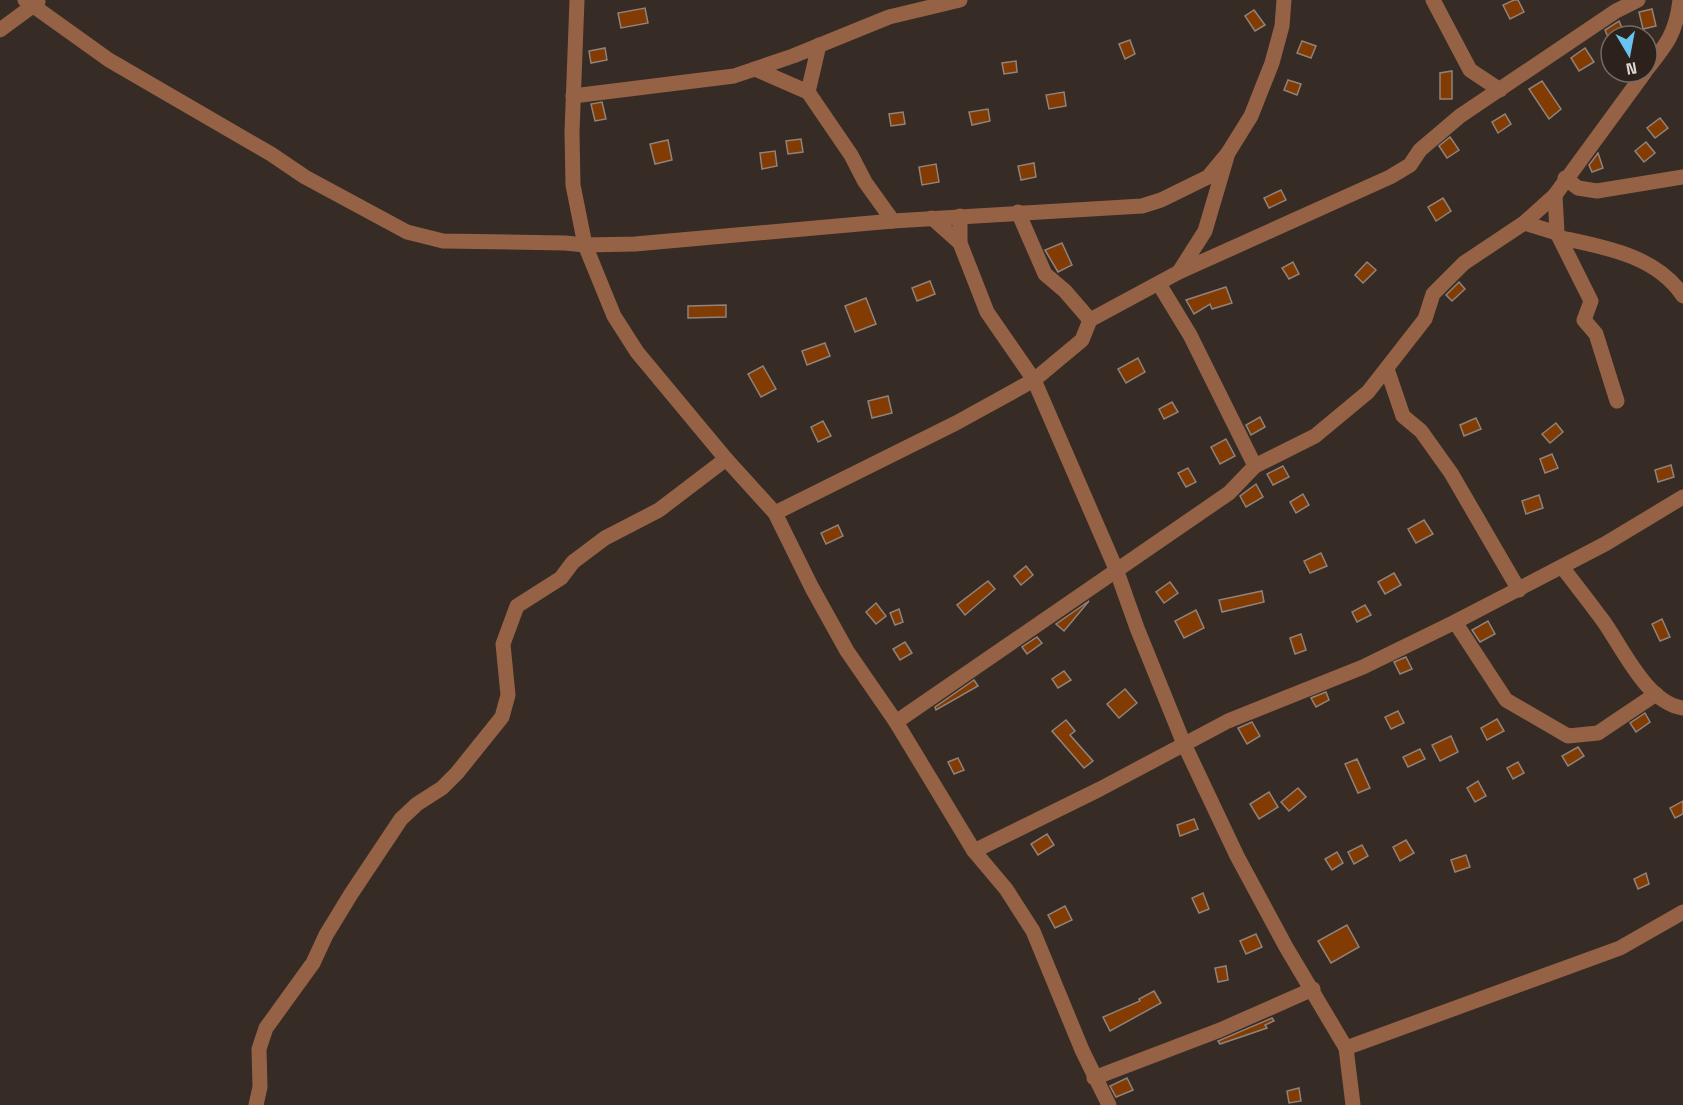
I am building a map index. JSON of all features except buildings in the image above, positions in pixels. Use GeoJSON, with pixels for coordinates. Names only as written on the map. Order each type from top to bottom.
{"type":"FeatureCollection","features":[{"type":"Feature","properties":{"kind":"street"},"geometry":{"type":"LineString","coordinates":[[577,0],[573,96],[573,185],[585,245],[607,302],[623,331],[726,459],[775,513],[812,588],[847,651],[896,722],[974,851],[1006,889],[1033,931],[1094,1078],[1109,1105]]}},
{"type":"Feature","properties":{"kind":"street"},"geometry":{"type":"LineString","coordinates":[[573,96],[718,78],[755,69],[889,17],[960,0]]}},
{"type":"Feature","properties":{"kind":"street"},"geometry":{"type":"LineString","coordinates":[[0,30],[33,2],[109,60],[252,143],[305,177],[407,232],[443,241],[635,244],[893,220],[1142,206],[1161,200],[1208,177],[1228,153],[1251,116],[1272,63],[1282,27],[1284,0]]}},
{"type":"Feature","properties":{"kind":"street"},"geometry":{"type":"LineString","coordinates":[[1433,0],[1470,70],[1500,90]]}},
{"type":"Feature","properties":{"kind":"street"},"geometry":{"type":"LineString","coordinates":[[775,513],[956,423],[1034,380],[1082,340],[1090,320],[1179,272],[1390,177],[1410,165],[1420,150],[1460,116],[1617,11],[1638,0]]}},
{"type":"Feature","properties":{"kind":"street"},"geometry":{"type":"LineString","coordinates":[[1659,53],[1675,30],[1680,0]]}},
{"type":"Feature","properties":{"kind":"street"},"geometry":{"type":"LineString","coordinates":[[808,92],[819,45]]}},
{"type":"Feature","properties":{"kind":"street"},"geometry":{"type":"LineString","coordinates":[[755,69],[808,92],[851,155],[865,182],[893,220]]}},
{"type":"Feature","properties":{"kind":"street"},"geometry":{"type":"LineString","coordinates":[[896,722],[1229,493],[1256,466],[1316,436],[1347,412],[1387,369],[1425,319],[1433,294],[1464,263],[1524,223],[1555,195],[1564,178],[1636,84]]}},
{"type":"Feature","properties":{"kind":"street"},"geometry":{"type":"LineString","coordinates":[[1179,272],[1205,231],[1228,153]]}},
{"type":"Feature","properties":{"kind":"street"},"geometry":{"type":"LineString","coordinates":[[1564,178],[1578,188],[1597,191],[1683,177]]}},
{"type":"Feature","properties":{"kind":"street"},"geometry":{"type":"LineString","coordinates":[[1555,195],[1559,236],[1591,301],[1584,320],[1596,334],[1617,401]]}},
{"type":"Feature","properties":{"kind":"street"},"geometry":{"type":"LineString","coordinates":[[1018,212],[1045,274],[1065,291],[1090,320]]}},
{"type":"Feature","properties":{"kind":"street"},"geometry":{"type":"LineString","coordinates":[[960,216],[960,243],[987,312],[1034,380],[1116,569],[1140,637],[1184,744],[1237,856],[1286,947],[1313,988],[1346,1048],[1353,1105]]}},
{"type":"Feature","properties":{"kind":"street"},"geometry":{"type":"LineString","coordinates":[[932,218],[960,243]]}},
{"type":"Feature","properties":{"kind":"street"},"geometry":{"type":"LineString","coordinates":[[1524,223],[1642,261],[1675,286],[1683,297]]}},
{"type":"Feature","properties":{"kind":"street"},"geometry":{"type":"LineString","coordinates":[[1159,284],[1190,335],[1256,466]]}},
{"type":"Feature","properties":{"kind":"street"},"geometry":{"type":"LineString","coordinates":[[1387,369],[1403,416],[1421,431],[1451,473],[1519,590]]}},
{"type":"Feature","properties":{"kind":"street"},"geometry":{"type":"LineString","coordinates":[[256,1105],[260,1087],[259,1049],[266,1028],[313,963],[326,935],[351,894],[401,819],[449,781],[502,717],[508,694],[503,644],[517,606],[561,578],[573,562],[605,538],[659,510],[726,459]]}},
{"type":"Feature","properties":{"kind":"street"},"geometry":{"type":"LineString","coordinates":[[974,851],[1100,789],[1228,721],[1363,667],[1455,622],[1562,567],[1683,497]]}},
{"type":"Feature","properties":{"kind":"street"},"geometry":{"type":"LineString","coordinates":[[1562,567],[1605,624],[1637,674],[1656,694],[1674,707],[1683,708]]}},
{"type":"Feature","properties":{"kind":"street"},"geometry":{"type":"LineString","coordinates":[[1455,622],[1506,700],[1568,736],[1598,733],[1656,694]]}},
{"type":"Feature","properties":{"kind":"street"},"geometry":{"type":"LineString","coordinates":[[1346,1048],[1620,948],[1683,912]]}},
{"type":"Feature","properties":{"kind":"street"},"geometry":{"type":"LineString","coordinates":[[1094,1078],[1220,1030],[1313,988]]}}]}
